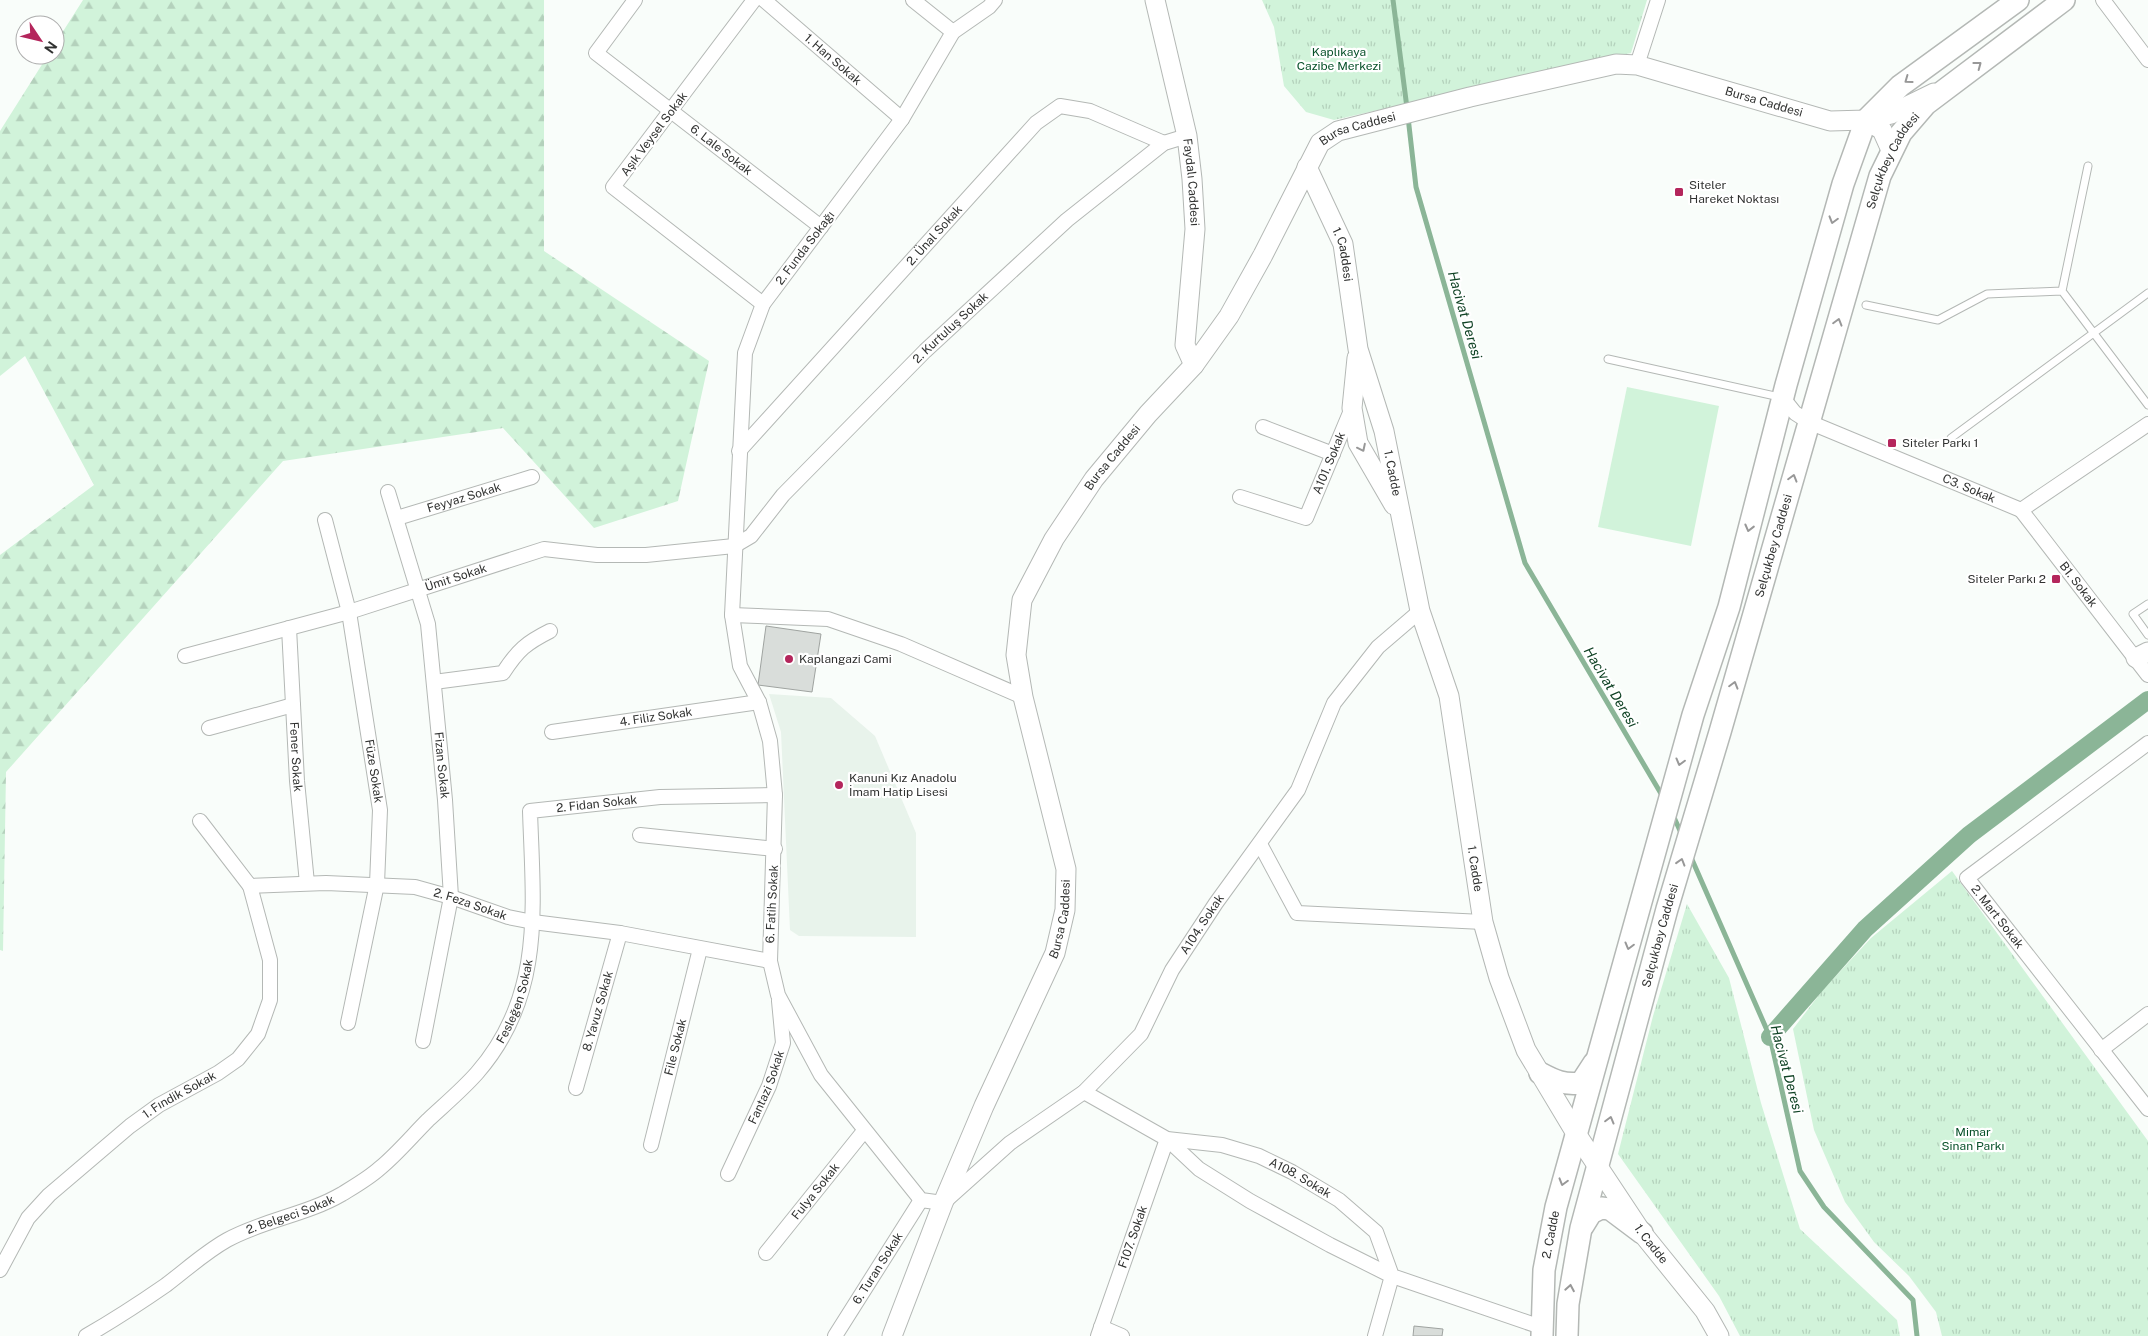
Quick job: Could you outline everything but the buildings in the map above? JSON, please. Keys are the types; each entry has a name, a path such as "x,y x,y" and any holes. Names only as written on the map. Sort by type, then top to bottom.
{"main road":[{"name":"Faydalı Caddesi","path":"1155,0 1187,136 1195,229 1185,345 1194,365"},
{"path":"1576,1135 1693,715 1729,607 1783,398 1843,184 1866,120 1900,86 2018,0"},
{"name":"Selçukbey Caddesi","path":"1598,1167 1667,909 1752,622 1880,176 1902,133 1926,104 2064,0"},
{"name":"Bursa Caddesi","path":"892,1336 943,1203 984,1106 1054,953 1065,910 1066,869 1023,697 1016,655 1022,600 1054,539 1094,479 1148,414 1194,365 1229,316 1263,255 1320,143 1338,131 1470,97 1616,64 1637,65 1830,121 1866,120 1891,114 1957,82"},
{"path":"1866,120 1882,130 1892,150"},
{"name":"1. Caddesi","path":"1307,167 1343,244 1358,349"},
{"path":"1358,349 1352,408 1358,443 1401,515"},
{"name":"1. Cadde","path":"1358,349 1384,431 1420,611 1449,696 1483,922 1499,978 1526,1050 1576,1135 1642,1234 1705,1311 1720,1336"},
{"path":"1729,607 1752,622"},
{"path":"1540,1073 1559,1083 1581,1083 1589,1074 1601,1050"},
{"name":"2. Cadde","path":"1542,1331 1544,1270 1554,1216 1576,1135"},
{"path":"1567,1336 1568,1304 1581,1228 1598,1167"},
{"path":"1581,1228 1591,1214 1601,1208 1610,1209 1642,1234"}],"street":[{"name":"6. Lale Sokak","path":"635,0 596,53 821,227"},
{"name":"Aşık Veysel Sokak","path":"754,0 613,187 763,304"},
{"name":"1. Han Sokak","path":"764,0 902,119"},
{"path":"913,0 953,32"},
{"name":"2. Funda Sokağı","path":"734,546 745,353 763,304 902,119 953,32 995,0"},
{"path":"1637,65 1658,0"},
{"path":"2103,0 2148,60"},
{"name":"2. Ünal Sokak","path":"739,451 1036,123 1060,106 1090,111 1164,143"},
{"name":"2. Kurtuluş Sokak","path":"734,546 751,536 783,495 926,351 1067,220 1164,143 1187,136"},
{"name":"C3. Sokak","path":"1783,398 1795,413 1809,422 2021,510"},
{"name":"A101. Sokak","path":"1240,497 1306,518 1352,408"},
{"path":"2021,510 2148,424"},
{"path":"1262,427 1333,454"},
{"name":"Feyyaz Sokak","path":"397,518 532,477"},
{"name":"Fizan Sokak","path":"388,492 428,624 446,800 451,897 422,1042"},
{"name":"B1. Sokak","path":"2021,510 2142,655 2148,675"},
{"name":"Füze Sokak","path":"325,520 349,612 380,810 377,884 348,1023"},
{"name":"Ümit Sokak","path":"185,656 349,612 544,549 607,555 646,555 734,546"},
{"name":"6. Fatih Sokak","path":"734,546 732,614 740,666 759,702 770,741 776,795 770,961 778,995 821,1075 921,1200"},
{"name":"A104. Sokak","path":"943,1203 1010,1142 1084,1092 1141,1034 1172,970 1216,902 1298,790 1334,703 1378,647 1420,611"},
{"path":"732,614 828,619 901,644 1023,697"},
{"name":"Fener Sokak","path":"290,628 297,781 308,884"},
{"path":"434,682 502,673 516,653 532,640 550,631"},
{"name":"4. Filiz Sokak","path":"552,732 759,702"},
{"path":"209,728 293,705"},
{"name":"2. Mart Sokak","path":"2148,743 1967,878 2148,1109"},
{"name":"2. Fidan Sokak","path":"533,922 530,811 660,797 776,795"},
{"path":"200,821 250,886"},
{"path":"640,835 774,849"},
{"path":"1260,844 1297,913 1483,922"},
{"name":"2. Feza Sokak","path":"250,886 377,884 415,887 451,897 508,917 620,933 770,961"},
{"name":"1. Fındik Sokak","path":"0,1270 28,1218 49,1195 130,1126 160,1105 218,1073 238,1059 258,1034 270,1000 270,960 250,886"},
{"name":"Fesleğen Sokak","path":"477,1073 514,1017 530,956 533,922"},
{"name":"8. Yavuz Sokak","path":"576,1088 620,933"},
{"name":"File Sokak","path":"650,1145 700,949"},
{"name":"Fantazi Sokak","path":"728,1174 769,1086 782,1043 778,995"},
{"path":"2101,1050 2148,1014"},
{"name":"2. Belgeci Sokak","path":"86,1336 138,1304 167,1284 197,1259 228,1240 268,1222 305,1211 342,1194 380,1168 477,1073"},
{"name":"A108. Sokak","path":"1084,1092 1167,1139 1199,1169 1250,1201 1330,1245 1392,1276 1542,1331"},
{"name":"Fulya Sokak","path":"766,1253 864,1131"},
{"name":"A108. Sokak","path":"1167,1139 1222,1144 1259,1156 1292,1172 1339,1200 1376,1232 1392,1276"},
{"name":"F107. Sokak","path":"1100,1331 1167,1139"},
{"path":"921,1200 943,1203"},
{"name":"6. Turan Sokak","path":"835,1336 921,1200"},
{"path":"1375,1336 1392,1276"},
{"path":"1100,1331 1122,1336"}],"lane":[{"path":"2088,166 2062,291 2148,405"},
{"path":"1866,305 1938,320 1987,294 2062,291"},
{"path":"1952,438 2148,293"},
{"path":"1608,359 1783,398"},
{"path":"2148,604 2133,614 2148,635"}],"shaded area":[{"name":"Kanuni Kız Anadolu İmam Hatip Lisesi","path":"769,694 831,698 875,736 916,833 916,937 799,936 790,930 781,732"}],"green space":[{"path":"83,0 544,0 544,251 709,361 678,501 594,528 503,428 283,461 6,772 3,951 0,950 0,555 94,485 25,356 0,376 0,131 42,65 65,65 65,28"},
{"name":"Kaplıkaya Cazibe Merkezi","path":"1262,0 1647,0 1631,53 1334,120 1306,112 1284,86 1274,27"},
{"path":"1627,387 1719,406 1691,546 1598,527"},
{"name":"Mimar Sinan Parkı","path":"1952,871 2148,1141 2148,1336 1942,1336 1936,1312 1909,1276 1874,1242 1845,1202 1814,1130 1793,1029 1822,991 1871,938"},
{"path":"1687,904 1729,978 1761,1103 1800,1229 1897,1320 1900,1336 1740,1336 1719,1296 1618,1154 1653,1016"}],"waterway":[{"name":"Hacivat Deresi","path":"1393,0 1407,108"},
{"name":"Hacivat Deresi","path":"1408,117 1416,187 1525,563 1663,797"},
{"path":"1770,1037 1865,929 1969,835 2148,700"},
{"name":"Hacivat Deresi","path":"1672,813 1682,835"},
{"name":"Hacivat Deresi","path":"1690,855 1770,1037 1800,1171 1824,1207 1913,1300 1917,1336"}],"place":[{"name":"Siteler Hareket Noktası","path":"1679,192"},
{"name":"Siteler Parkı 1","path":"1892,443"},
{"name":"Siteler Parkı 2","path":"2056,579"},
{"name":"Kaplangazi Cami","path":"789,659"},
{"name":"Kanuni Kız Anadolu İmam Hatip Lisesi","path":"839,785"}]}
